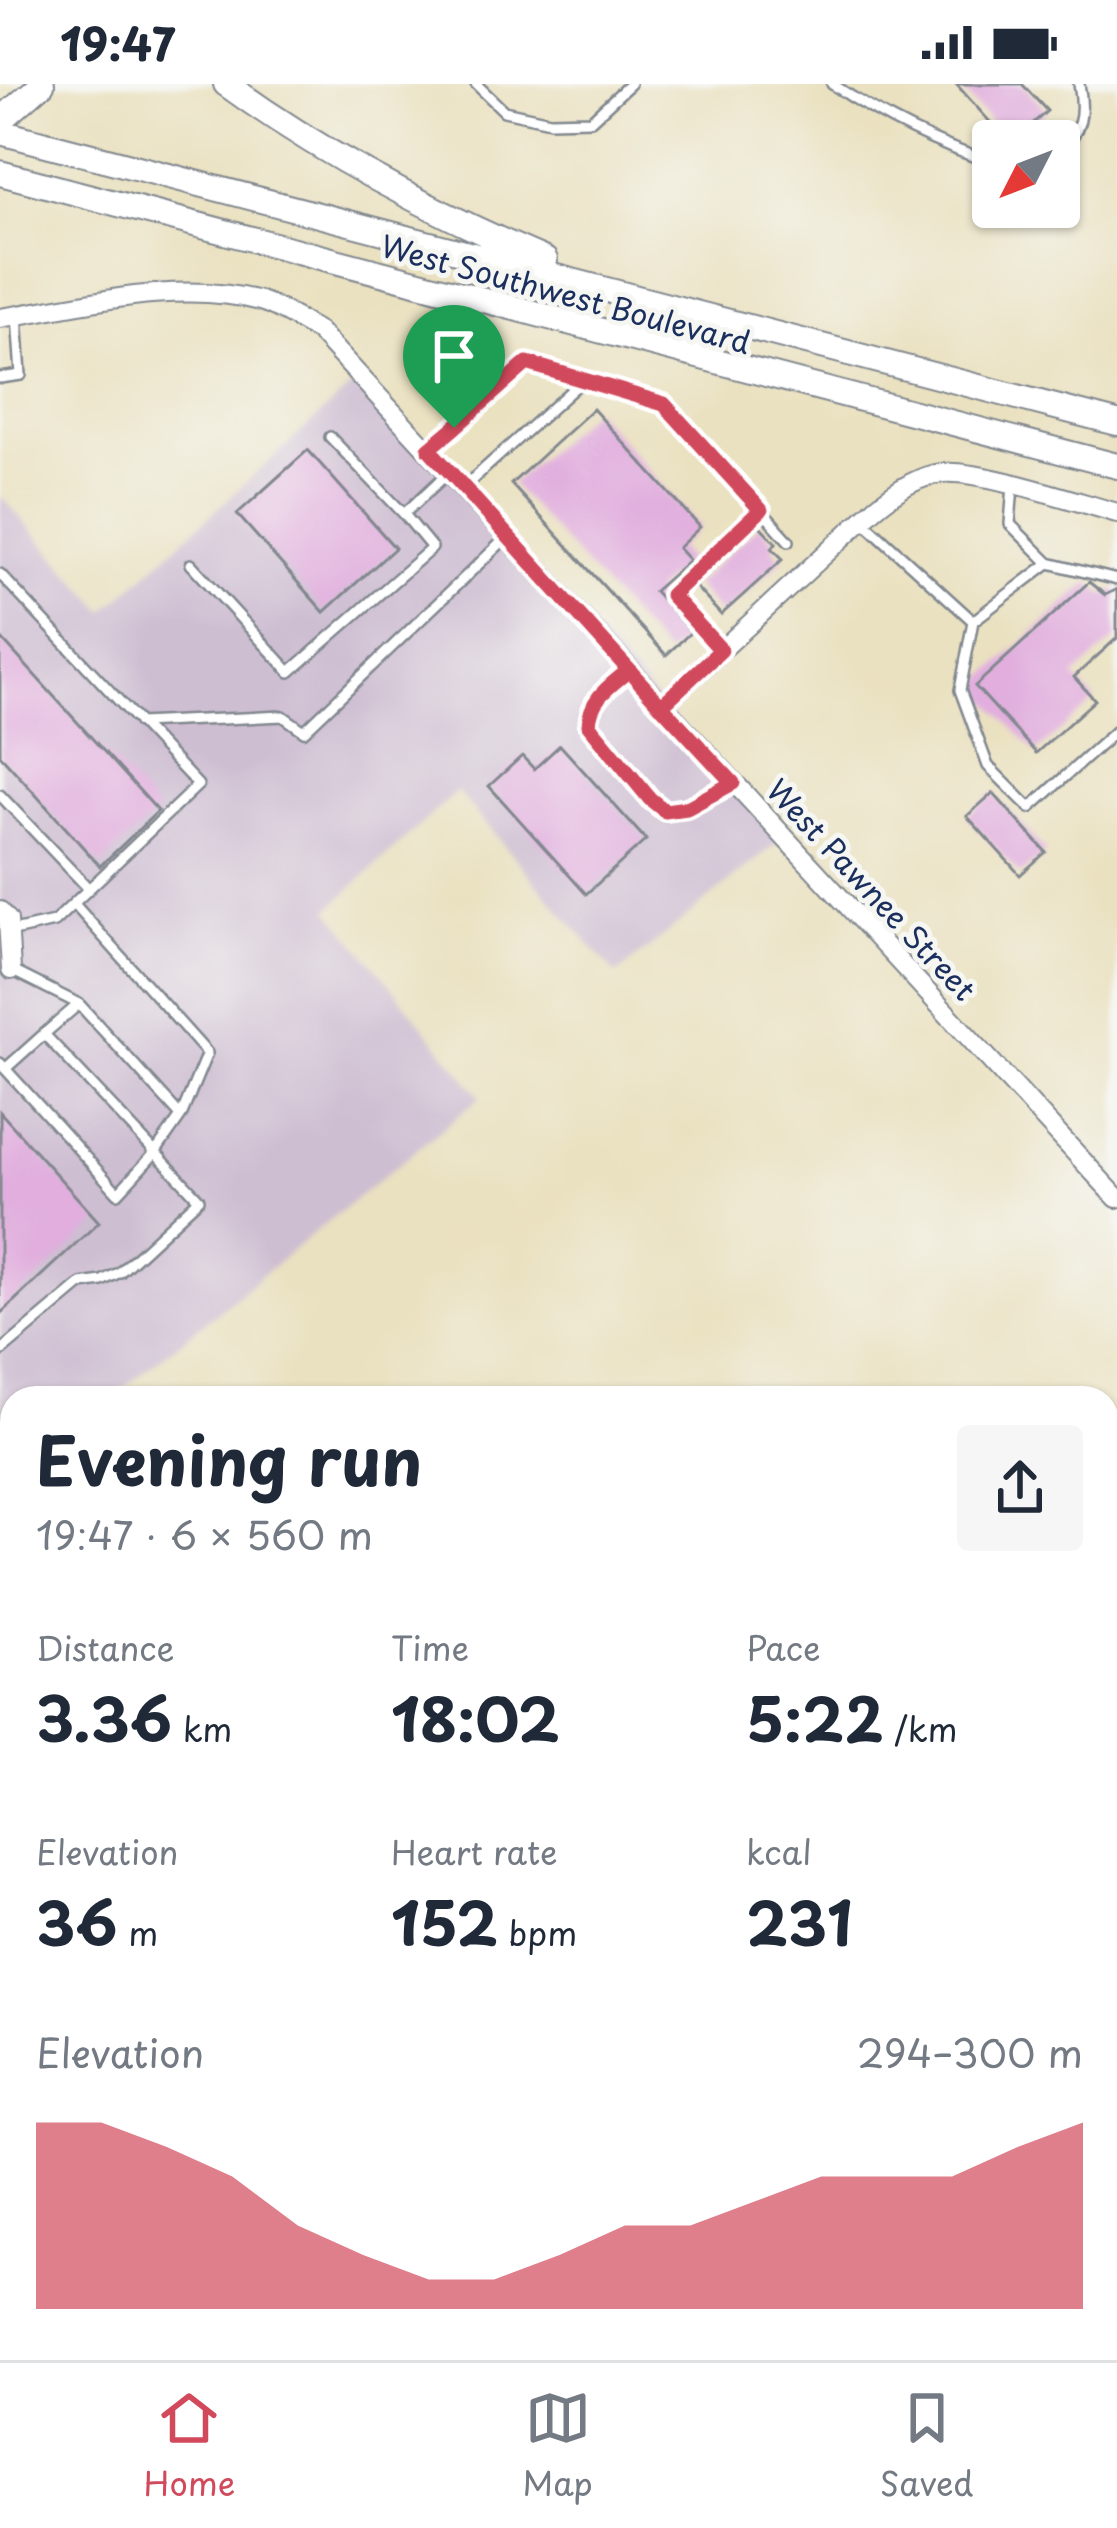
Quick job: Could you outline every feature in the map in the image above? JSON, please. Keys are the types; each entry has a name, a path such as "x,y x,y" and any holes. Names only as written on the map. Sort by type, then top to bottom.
{"main road":[{"path":"0,121 42,84"},
{"path":"226,84 274,119 440,215 618,292"},
{"name":"West Southwest Boulevard","path":"0,132 1117,424"},
{"name":"West Southwest Boulevard","path":"0,173 1117,466"}],"street":[{"name":"West Pawnee Street","path":"8,316 211,293 264,302 318,331 1117,1198"},
{"path":"661,706 892,494 936,473 965,474 1117,513"},
{"path":"0,911 8,920 11,970"}],"lane":[{"path":"476,84 504,111 550,121 591,120 630,84"},
{"path":"832,84 862,104 972,155"},
{"path":"1079,84 1084,110 1080,124"},
{"path":"0,378 22,375 8,316"},
{"path":"429,449 527,363 664,404 789,541"},
{"path":"404,514 584,380"},
{"path":"191,564 290,672 432,548 330,437"},
{"path":"1013,485 1010,524 1049,562 1117,580"},
{"path":"721,650 671,595 761,510"},
{"path":"862,520 973,621"},
{"path":"139,723 284,716 304,731 508,536"},
{"path":"1049,562 973,621 960,690 988,766 1030,808 1117,730"},
{"path":"0,574 198,785 54,922 9,932"},
{"path":"629,670 598,696 589,725 650,799 665,811 687,808 733,783"},
{"path":"0,795 89,890"},
{"path":"74,904 207,1053 181,1116 155,1154 118,1193 3,1066 79,1004"},
{"path":"11,970 79,1004 181,1116"},
{"path":"0,1352 80,1284 120,1272 200,1199 44,1034"}],"shaded area":[{"path":"362,377 783,838 616,975 457,791 329,909 481,1097 126,1386 0,1386 0,495 105,611"}],"building":[{"path":"956,84 1022,84 1047,111 1037,120 988,120"},
{"path":"593,409 700,527 678,548 689,560 654,591 691,632 666,655 511,484"},
{"path":"308,450 395,548 324,612 237,514"},
{"path":"759,525 783,559 721,615 694,585"},
{"path":"1089,582 1105,595 1117,589 1117,638 1074,677 1095,700 1036,753 975,686"},
{"path":"0,637 158,811 100,866 0,755"},
{"path":"560,745 646,840 586,894 489,786 522,756 534,769"},
{"path":"993,793 1046,852 1020,875 967,816"},
{"path":"0,1112 99,1222 0,1314"}],"route":[{"path":"454,428 429,449 508,536 661,706 733,783 687,808 665,811 589,725 590,711 598,696 629,670 661,706 721,650 671,595 761,510 664,404 527,363 454,428"}]}
